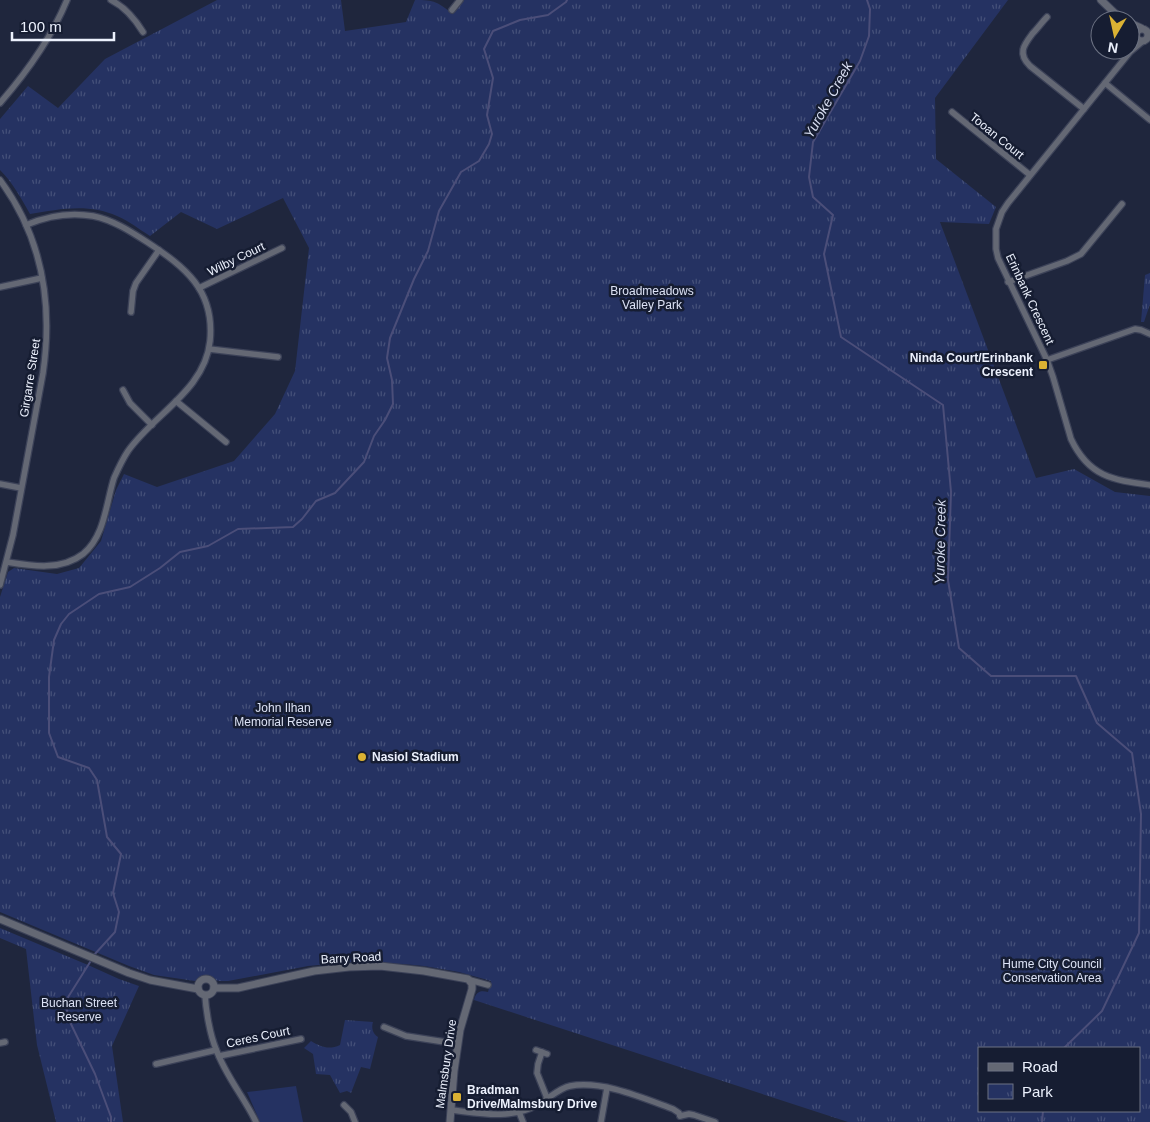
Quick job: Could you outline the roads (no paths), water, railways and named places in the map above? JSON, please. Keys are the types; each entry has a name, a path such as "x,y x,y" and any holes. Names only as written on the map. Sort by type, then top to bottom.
{"street":[{"path":"0,103 39,54 67,0"},
{"path":"111,0 134,18 143,32"},
{"path":"452,10 460,0"},
{"path":"1101,0 1112,10"},
{"path":"1047,17 1024,46 1024,58 1030,66 1084,109"},
{"name":"Erinbank Crescent","path":"1144,33 1008,203 1002,212 996,229 995,239 998,258 1008,282 1053,377 1075,448 1094,469 1107,477 1150,485"},
{"path":"1105,83 1150,120"},
{"name":"Tooan Court","path":"952,112 1030,175"},
{"name":"Girgarre Street","path":"0,180 16,204 26,225 39,262 47,311 46,352 22,488 7,562 0,585"},
{"path":"1008,282 1062,263 1081,254 1122,204"},
{"path":"7,562 53,566 70,562 85,552 99,532 114,478 123,459 135,442 194,381 201,370 209,349 210,332 208,310 199,288 190,275 159,250 122,226 92,216 63,215 35,221 26,225"},
{"name":"Wilby Court","path":"199,288 282,248"},
{"path":"131,312 133,291 136,283 159,250"},
{"path":"0,287 42,278"},
{"path":"1046,360 1135,329 1150,334"},
{"path":"209,349 278,357"},
{"path":"123,390 130,402 152,425"},
{"path":"176,401 226,442"},
{"path":"0,484 22,488"},
{"path":"0,919 128,973 150,980 198,989"},
{"name":"Barry Road","path":"214,988 238,988 314,971 380,966 424,971 488,985"},
{"path":"207,978 212,981 214,988 212,992 205,995 200,993 198,989 199,981 207,978"},
{"name":"Malmsbury Drive","path":"450,1122 454,1071 460,1030 472,989 470,980"},
{"path":"205,995 206,1010 216,1050 256,1122"},
{"path":"384,1027 406,1036 458,1044"},
{"name":"Ceres Court","path":"219,1056 301,1039"},
{"path":"156,1064 216,1050"},
{"path":"536,1050 545,1053 538,1064 537,1073 547,1098"},
{"path":"451,1110 508,1114 537,1105 570,1086 597,1086 673,1109 679,1113 680,1119 688,1114 715,1122"},
{"path":"601,1122 607,1088"},
{"path":"344,1105 351,1112 355,1122"},
{"path":"519,1112 523,1122"}],"waterway":[{"path":"94,955 115,932 119,912 113,893 121,854 107,837 97,780 89,768 58,757 49,733 49,677 54,640 61,624 69,614 99,594 130,587 160,568 180,552 208,546 238,529 293,527 316,501 335,493 364,462 374,436 393,404 392,380 387,358 390,338 414,279 428,251 439,211 461,172 479,161 489,144 492,134 487,115 493,78 484,49 493,31 520,20 548,15 567,0"},
{"name":"Yuroke Creek","path":"867,0 870,9 869,36 860,61 813,142 809,177 813,197 833,215 824,254 841,337 943,405 951,492 948,580 959,648 991,676 1076,676 1097,723 1132,753 1141,814 1139,933 1102,1011 1065,1047"},
{"path":"92,959 65,1002 70,1022 95,1074 111,1117 111,1122"},
{"name":"Yuroke Creek","path":"1042,1122 1043,1112"}],"place":[{"name":"Ninda Court/Erinbank Crescent","path":"1043,365"},
{"name":"Nasiol Stadium","path":"362,757"},
{"name":"Bradman Drive/Malmsbury Drive","path":"457,1097"}],"park label":[{"name":"Broadmeadows Valley Park","path":"652,298"},
{"name":"John Ilhan Memorial Reserve","path":"283,715"},
{"name":"Hume City Council Conservation Area","path":"1052,971"},
{"name":"Buchan Street Reserve","path":"79,1010"}]}
